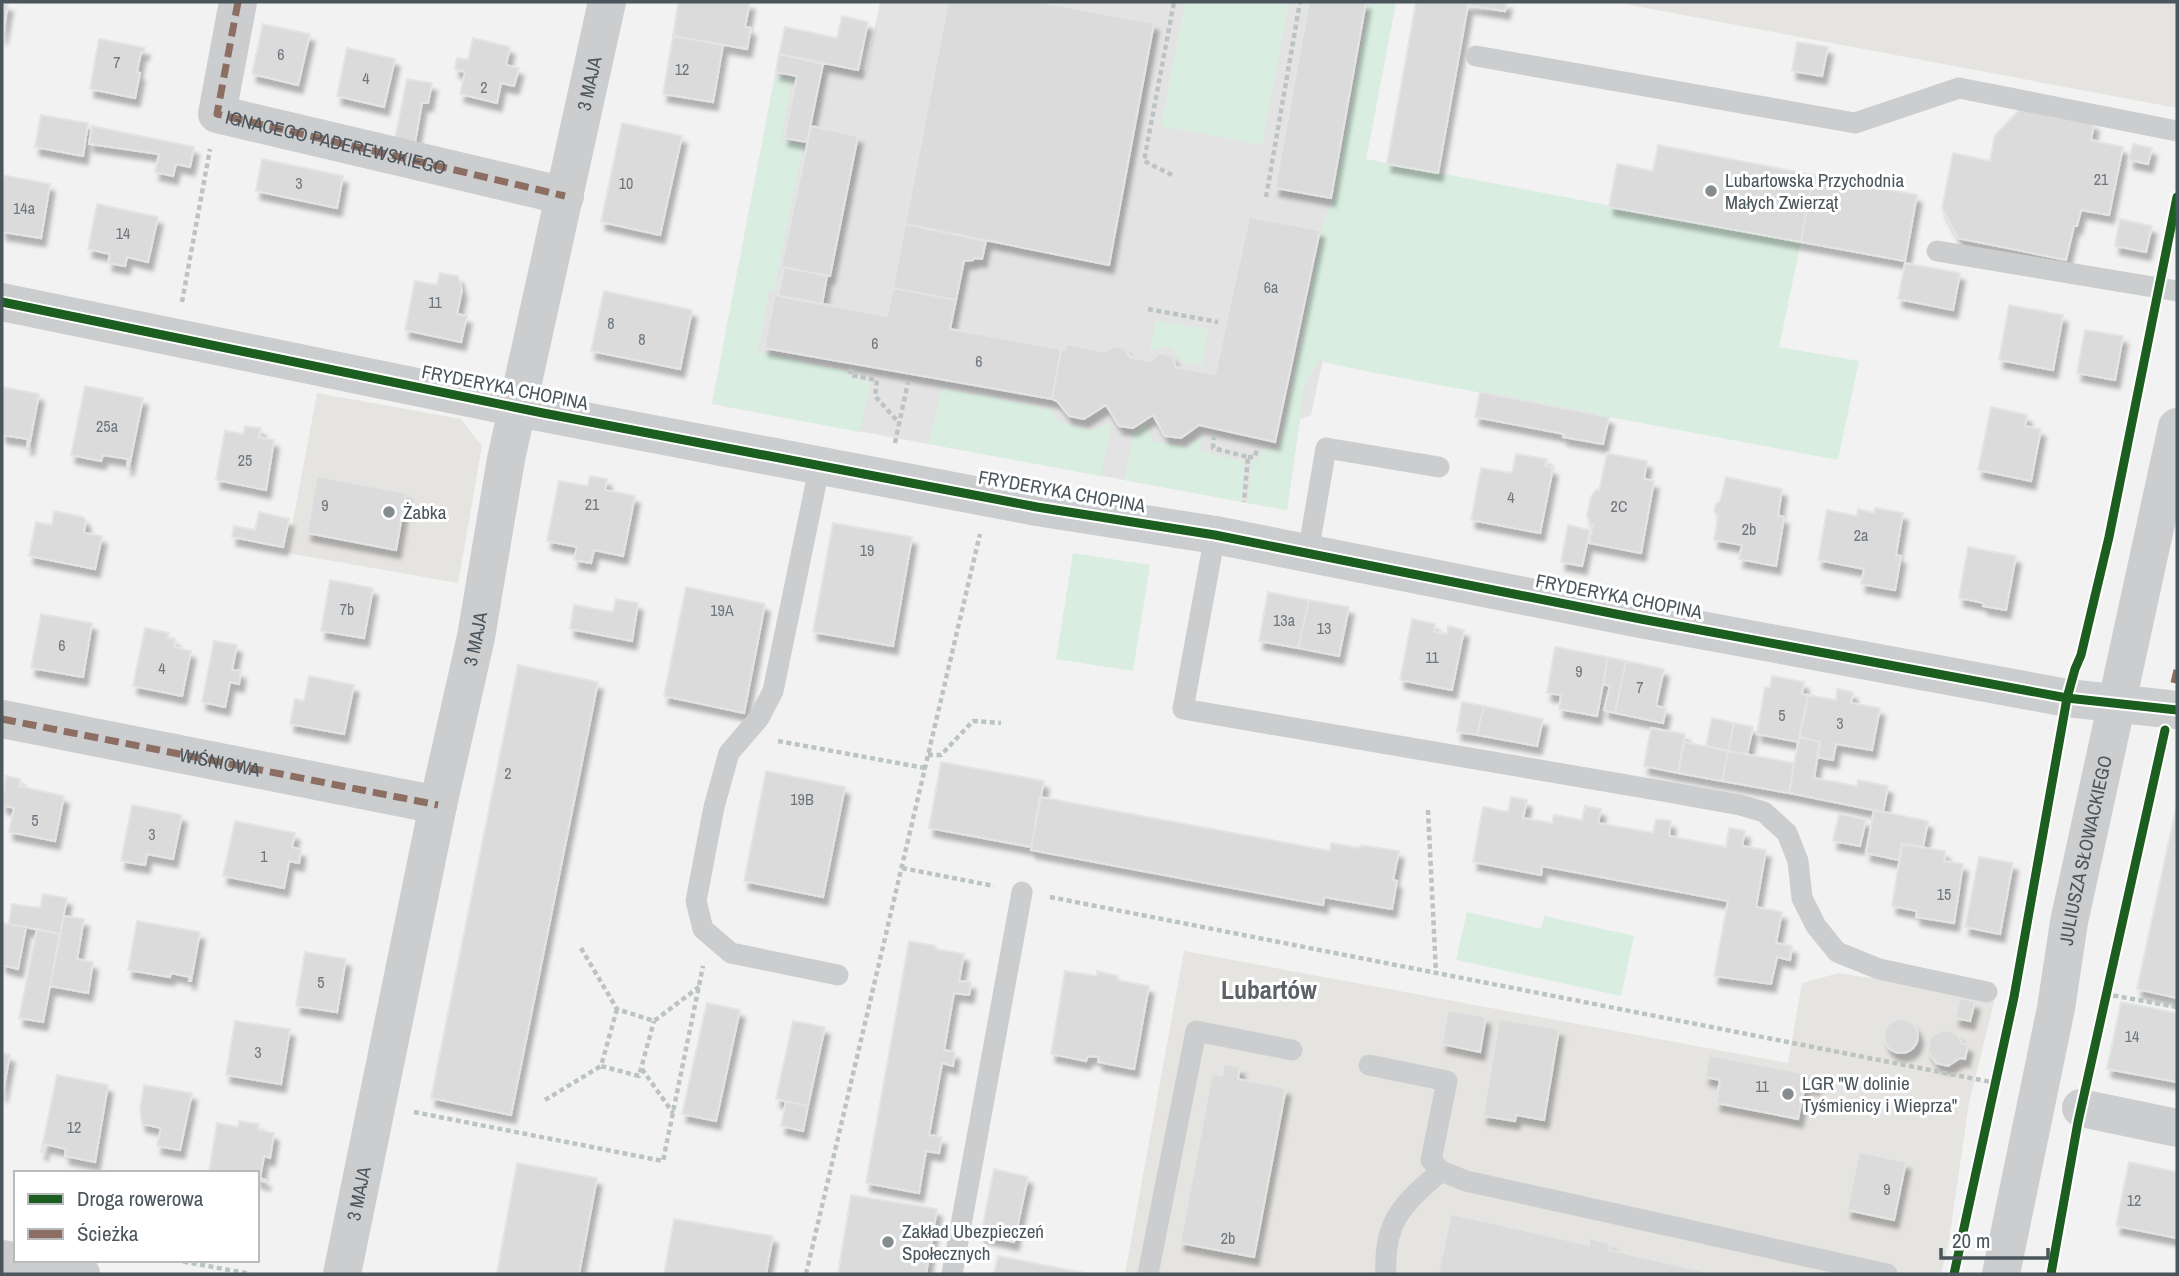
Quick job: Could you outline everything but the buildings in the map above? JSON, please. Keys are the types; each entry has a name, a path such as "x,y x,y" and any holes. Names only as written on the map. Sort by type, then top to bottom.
{"main road":[{"name":"JULIUSZA SŁOWACKIEGO","path":"2001,1274 2056,1008 2069,922 2177,427"},
{"path":"18,1262 81,1274"}],"street":[{"name":"IGNACEGO PADEREWSKIEGO","path":"238,2 217,114 565,196"},
{"name":"3 MAJA","path":"342,1274 438,805 476,637 506,458 607,2"},
{"name":"FRYDERYKA CHOPINA","path":"2,302 518,408 1074,513 1215,535 1654,621 2053,695 2177,710"},
{"name":"WIŚNIOWA","path":"2,719 438,805"},
{"path":"2081,1108 2177,1128"}],"lane":[{"path":"1476,57 1855,123 1959,88 2177,131"},
{"path":"1937,251 2177,291"},
{"path":"1308,553 1326,448 1439,467"},
{"path":"820,464 773,691 759,718 729,753 714,807 696,901 703,929 731,953 838,975"},
{"path":"1215,535 1183,709 1668,792 1740,805 1764,813 1787,833 1798,861 1802,898 1816,926 1837,952 1879,969 1987,992"},
{"path":"952,1274 1022,892"},
{"path":"1148,1274 1196,1031 1292,1050"},
{"path":"1369,1065 1447,1080 1431,1160 1441,1171 1466,1181 1886,1274"},
{"path":"1386,1274 1388,1237 1397,1214 1413,1195 1441,1171"}],"path":[{"path":"1172,175 1144,162 1174,2"},
{"path":"1266,197 1300,2"},
{"path":"175,338 217,114"},
{"path":"1148,309 1218,322"},
{"path":"851,369 850,375 877,380 875,396 899,423"},
{"path":"894,446 908,382"},
{"path":"1214,435 1213,448 1248,457 1255,457 1258,445"},
{"path":"1243,510 1248,457"},
{"path":"806,1274 981,531"},
{"path":"928,755 941,755 972,721 1001,723"},
{"path":"745,734 925,768"},
{"path":"1429,810 1436,973"},
{"path":"902,868 1996,1083"},
{"path":"409,1111 663,1161 710,935"},
{"path":"582,948 617,1009 654,1021"},
{"path":"601,1066 639,1076 654,1021 699,986"},
{"path":"2105,994 2177,1007"},
{"path":"545,1100 601,1066 617,1009"},
{"path":"641,1068 673,1113"},
{"path":"186,1262 251,1274"}],"shaded area":[{"path":"880,2 1396,2 1366,159 1311,415 1300,419 1287,510 712,404 779,54 866,71"},
{"path":"1614,2 2177,2 2177,108"},
{"path":"317,393 461,419 482,446 458,583 287,553"},
{"path":"1184,951 1788,1063 1802,983 1839,973 1995,998 1969,1103 1949,1240 1941,1274 1125,1274"}],"green space":[{"path":"1185,2 1289,2 1262,145 1161,126"},
{"path":"1369,2 1396,2 1366,159 1801,242 1779,347 1859,361 1838,460 1370,372 1323,362 1323,356 1305,382 1287,510 1247,503 1252,461 1258,461 1262,448 1275,450 1280,445 1324,221 1333,200"},
{"path":"775,76 792,79 781,141 803,146 774,290 769,290 758,352 847,371 847,376 871,383 860,432 712,404"},
{"path":"1155,321 1208,329 1202,365 1181,362 1172,348 1162,346 1150,353"},
{"path":"941,388 1052,409 1058,422 1093,430 1112,422 1101,476 929,444"},
{"path":"1145,425 1153,441 1185,447 1202,435 1200,451 1244,461 1242,502 1124,480 1134,432"},
{"path":"1073,553 1150,565 1133,671 1056,659"},
{"path":"1467,912 1541,929 1544,916 1634,936 1621,996 1456,960"}],"marked path":[{"path":"238,2 217,114 565,196"},
{"path":"2174,683 2177,670"},
{"path":"2,719 438,805"}],"cycle path":[{"path":"1954,1274 2014,997 2067,698 2081,655 2109,537 2177,197"},
{"path":"2,302 543,413 1037,507 1215,535 1641,619 2067,698 2177,710"},
{"path":"2051,1274 2078,1122 2165,730"}],"place":[{"name":"Lubartowska Przychodnia Małych Zwierząt","path":"1711,191"},
{"name":"Żabka","path":"389,512"},
{"name":"LGR \"W dolinie Tyśmienicy i Wieprza\"","path":"1788,1094"},
{"name":"Zakład Ubezpieczeń Społecznych","path":"888,1242"}],"district":[{"name":"Lubartów","path":"1269,990"}]}
